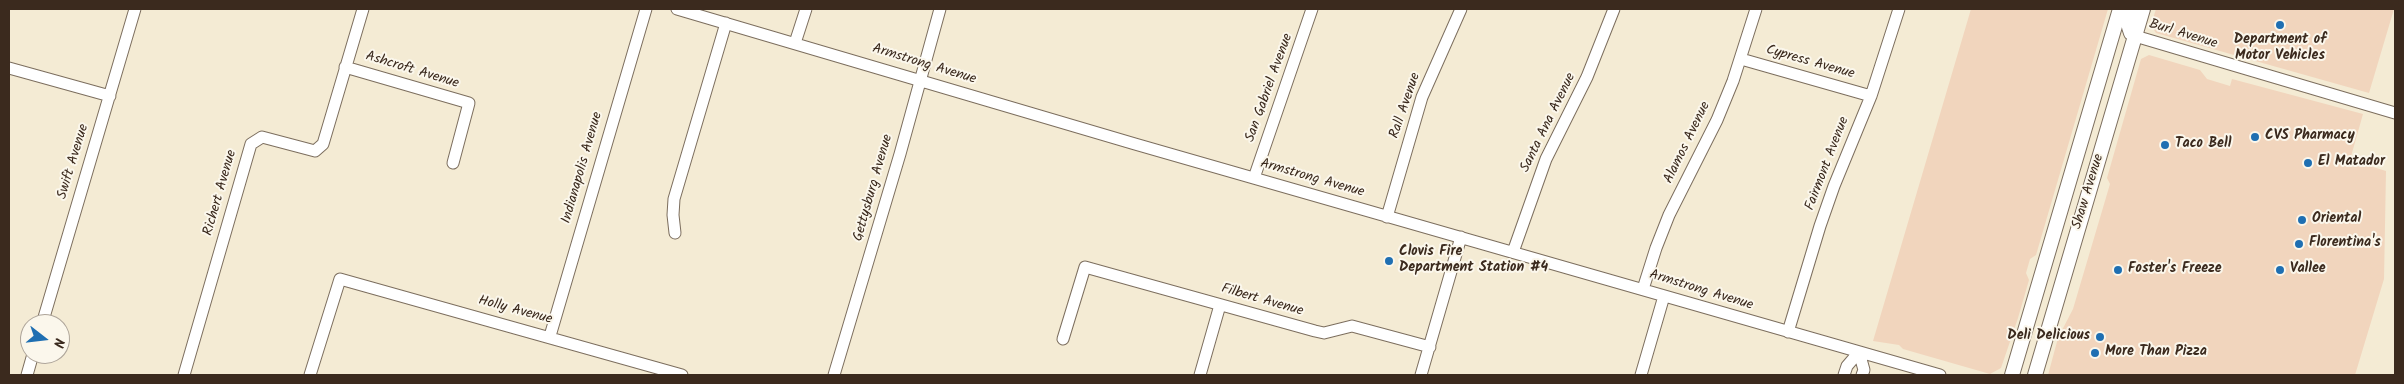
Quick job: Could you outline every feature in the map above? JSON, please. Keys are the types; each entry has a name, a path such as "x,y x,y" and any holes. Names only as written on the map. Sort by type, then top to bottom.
{"main road":[{"name":"Shaw Avenue","path":"2012,375 2120,9"},
{"path":"2133,9 2129,27 2131,33 2135,36"},
{"name":"Shaw Avenue","path":"2035,375 2143,9"}],"street":[{"name":"Swift Avenue","path":"45,314 135,9"},
{"name":"Richert Avenue","path":"184,375 251,144 262,137 315,151 323,144 363,9"},
{"name":"Indianapolis Avenue","path":"550,336 646,9"},
{"name":"Armstrong Avenue","path":"677,9 1386,217 1940,375"},
{"path":"795,43 806,9"},
{"name":"Gettysburg Avenue","path":"834,375 900,154 940,9"},
{"name":"San Gabriel Avenue","path":"1254,178 1312,9"},
{"name":"Rall Avenue","path":"1386,217 1422,97 1461,9"},
{"name":"Santa Ana Avenue","path":"1513,252 1546,159 1588,77 1614,9"},
{"name":"Alamos Avenue","path":"1643,289 1656,248 1717,120 1741,59 1756,9"},
{"name":"Fairmont Avenue","path":"1788,332 1825,210 1871,96 1899,9"},
{"path":"675,233 674,199 726,23"},
{"name":"Burl Avenue","path":"2135,36 2395,113"},
{"name":"Cypress Avenue","path":"1741,59 1871,96"},
{"name":"Ashcroft Avenue","path":"345,67 469,103 453,163"},
{"path":"9,68 110,96"},
{"path":"1422,375 1461,237"},
{"name":"Filbert Avenue","path":"1064,339 1085,267 1315,331 1324,333 1344,327 1361,327 1430,348"},
{"name":"Holly Avenue","path":"310,375 340,279 550,336 682,375"},
{"path":"1641,375 1664,296"},
{"path":"1200,375 1220,305"},
{"path":"1844,375 1847,366 1859,352"},
{"path":"1859,352 1864,370 1862,375"}],"shaded area":[{"path":"1971,9 2108,9 2036,255 2030,259 2026,273 2029,280 2018,318 2001,368 1990,374 1903,349 1899,345 1873,341"},
{"path":"2156,9 2394,9 2369,93 2156,33 2151,25"},
{"path":"2149,55 2200,70 2207,79 2230,86 2232,79 2363,114 2350,160 2386,171 2384,279 2355,375 2048,375 2058,338 2073,309 2110,184 2107,178 2141,59"}],"place":[{"name":"Department of Motor Vehicles","path":"2280,25"},
{"name":"CVS Pharmacy","path":"2255,137"},
{"name":"Taco Bell","path":"2165,145"},
{"name":"El Matador","path":"2308,163"},
{"name":"Oriental","path":"2302,220"},
{"name":"Florentina's","path":"2299,244"},
{"name":"Clovis Fire Department Station #4","path":"1389,261"},
{"name":"Foster's Freeze","path":"2118,270"},
{"name":"Vallee","path":"2280,270"},
{"name":"Deli Delicious","path":"2100,337"},
{"name":"More Than Pizza","path":"2095,353"}]}
